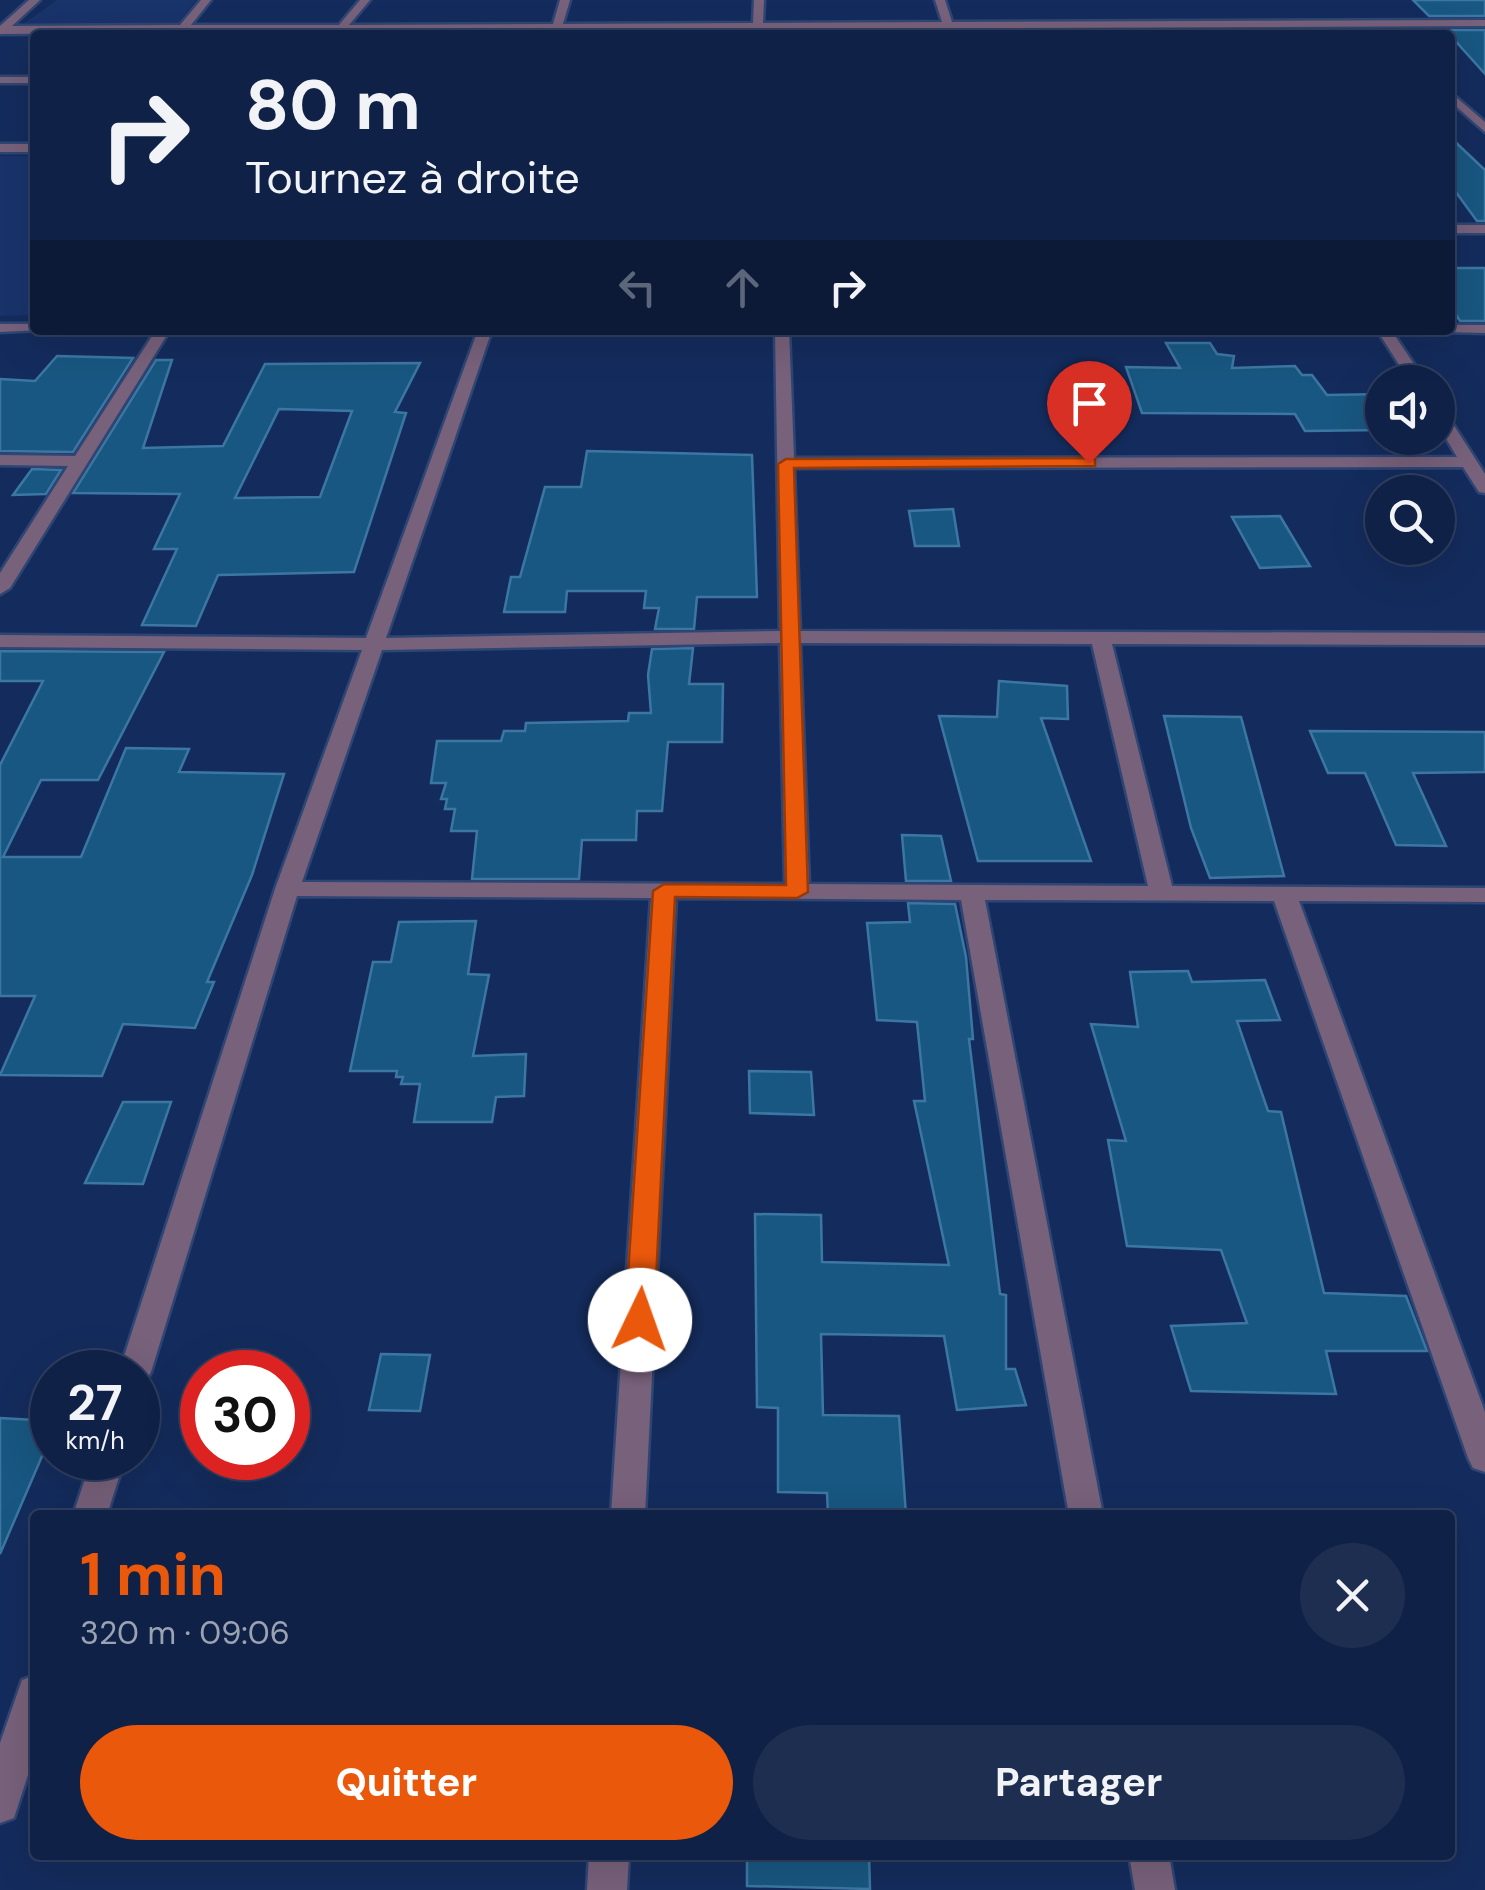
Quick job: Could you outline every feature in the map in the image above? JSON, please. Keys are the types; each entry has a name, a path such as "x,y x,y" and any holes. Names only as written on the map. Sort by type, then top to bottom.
{"street":[{"path":"1,29 36,0"},
{"path":"182,28 206,0"},
{"path":"341,28 364,0"},
{"path":"557,30 565,0"},
{"path":"758,28 759,0"},
{"path":"940,0 948,25"},
{"path":"1363,12 1381,30"},
{"path":"657,30 1485,24"},
{"path":"1,29 448,30"},
{"path":"0,80 30,80"},
{"path":"1455,101 1485,128"},
{"path":"0,148 30,148"},
{"path":"1455,229 1485,229"},
{"path":"0,328 30,328"},
{"path":"1455,329 1485,330"},
{"path":"0,588 160,335"},
{"path":"142,1350 287,888 483,335"},
{"path":"782,335 797,892"},
{"path":"1387,335 1407,365"},
{"path":"1455,441 1485,488"},
{"path":"0,460 80,461"},
{"path":"786,464 1468,462"},
{"path":"0,641 373,644 790,636 1485,638"},
{"path":"1101,638 1162,893"},
{"path":"287,888 1485,895"},
{"path":"628,1510 664,891"},
{"path":"972,892 1085,1510"},
{"path":"1284,894 1485,1458"},
{"path":"92,1510 101,1480"},
{"path":"0,1804 30,1708"},
{"path":"607,1890 609,1860"},
{"path":"1150,1860 1155,1890"}],"shaded area":[{"path":"57,0 196,0 178,24 25,23"},
{"path":"0,156 30,156 30,315 0,316"}],"building":[{"path":"1413,0 1485,0 1485,16 1429,16"},
{"path":"1455,30 1485,30 1485,74 1455,41"},
{"path":"1455,142 1485,170 1485,221 1477,221 1455,191"},
{"path":"1455,268 1485,268 1485,321 1460,321 1455,313"},
{"path":"1166,343 1210,343 1217,354 1234,356 1232,368 1295,366 1302,375 1312,375 1327,395 1365,394 1365,430 1305,431 1295,414 1142,413 1126,367 1180,368"},
{"path":"57,356 133,358 73,452 0,451 0,379 35,381"},
{"path":"156,360 172,360 143,448 223,446 265,364 420,363 395,412 406,413 354,572 218,575 196,626 142,625 177,549 154,549 180,494 73,493","holes":["279,409 352,411 320,497 235,498"]},
{"path":"587,451 752,455 757,597 697,597 694,629 655,629 659,608 644,608 646,591 567,591 565,612 504,612 511,577 520,577 545,487 581,487"},
{"path":"32,469 61,470 46,494 13,495"},
{"path":"953,509 959,546 915,546 909,511"},
{"path":"1280,516 1310,566 1260,568 1232,517"},
{"path":"693,648 689,684 723,684 722,742 668,742 662,811 637,811 636,840 582,840 579,879 472,879 477,831 451,831 455,809 445,809 447,799 441,799 446,783 431,783 437,741 501,741 504,731 525,731 526,723 628,721 629,713 651,713 648,675 652,649"},
{"path":"0,651 164,652 98,780 41,780 3,857 81,857 126,748 189,749 179,772 284,774 252,875 207,982 214,982 195,1028 123,1024 102,1076 0,1075 35,996 0,996 0,765 43,681 0,681"},
{"path":"999,681 1067,686 1068,719 1041,718 1091,861 978,861 939,716 997,717"},
{"path":"1164,716 1241,717 1284,876 1210,878 1191,828"},
{"path":"1310,731 1485,732 1485,772 1413,773 1446,846 1396,845 1365,773 1328,773"},
{"path":"902,835 941,836 951,881 906,881"},
{"path":"908,903 955,904 966,957 973,1039 969,1039 1000,1294 1006,1295 1006,1369 1015,1369 1026,1405 957,1410 944,1336 821,1334 823,1415 899,1416 906,1510 828,1510 827,1493 778,1492 778,1408 757,1407 755,1214 821,1215 822,1262 949,1265 914,1101 925,1101 917,1022 877,1020 867,923 910,922"},
{"path":"476,921 468,974 489,975 473,1056 526,1054 524,1096 496,1097 492,1122 414,1122 420,1084 401,1084 403,1077 396,1077 397,1071 350,1071 373,962 391,962 399,922"},
{"path":"1188,971 1192,982 1265,980 1280,1020 1237,1021 1268,1111 1281,1112 1324,1293 1406,1296 1427,1351 1326,1351 1336,1394 1191,1391 1171,1326 1247,1323 1221,1250 1127,1246 1108,1140 1126,1141 1091,1024 1138,1027 1130,972"},
{"path":"749,1071 811,1072 814,1115 750,1113"},
{"path":"123,1102 171,1102 143,1184 85,1183"},
{"path":"381,1354 430,1355 420,1411 369,1410"},
{"path":"0,1418 30,1420 32,1480 0,1554"},
{"path":"747,1860 869,1860 870,1889 747,1886"}],"route":[{"path":"640,1320 664,891 797,892 786,464 1089,463"}]}
